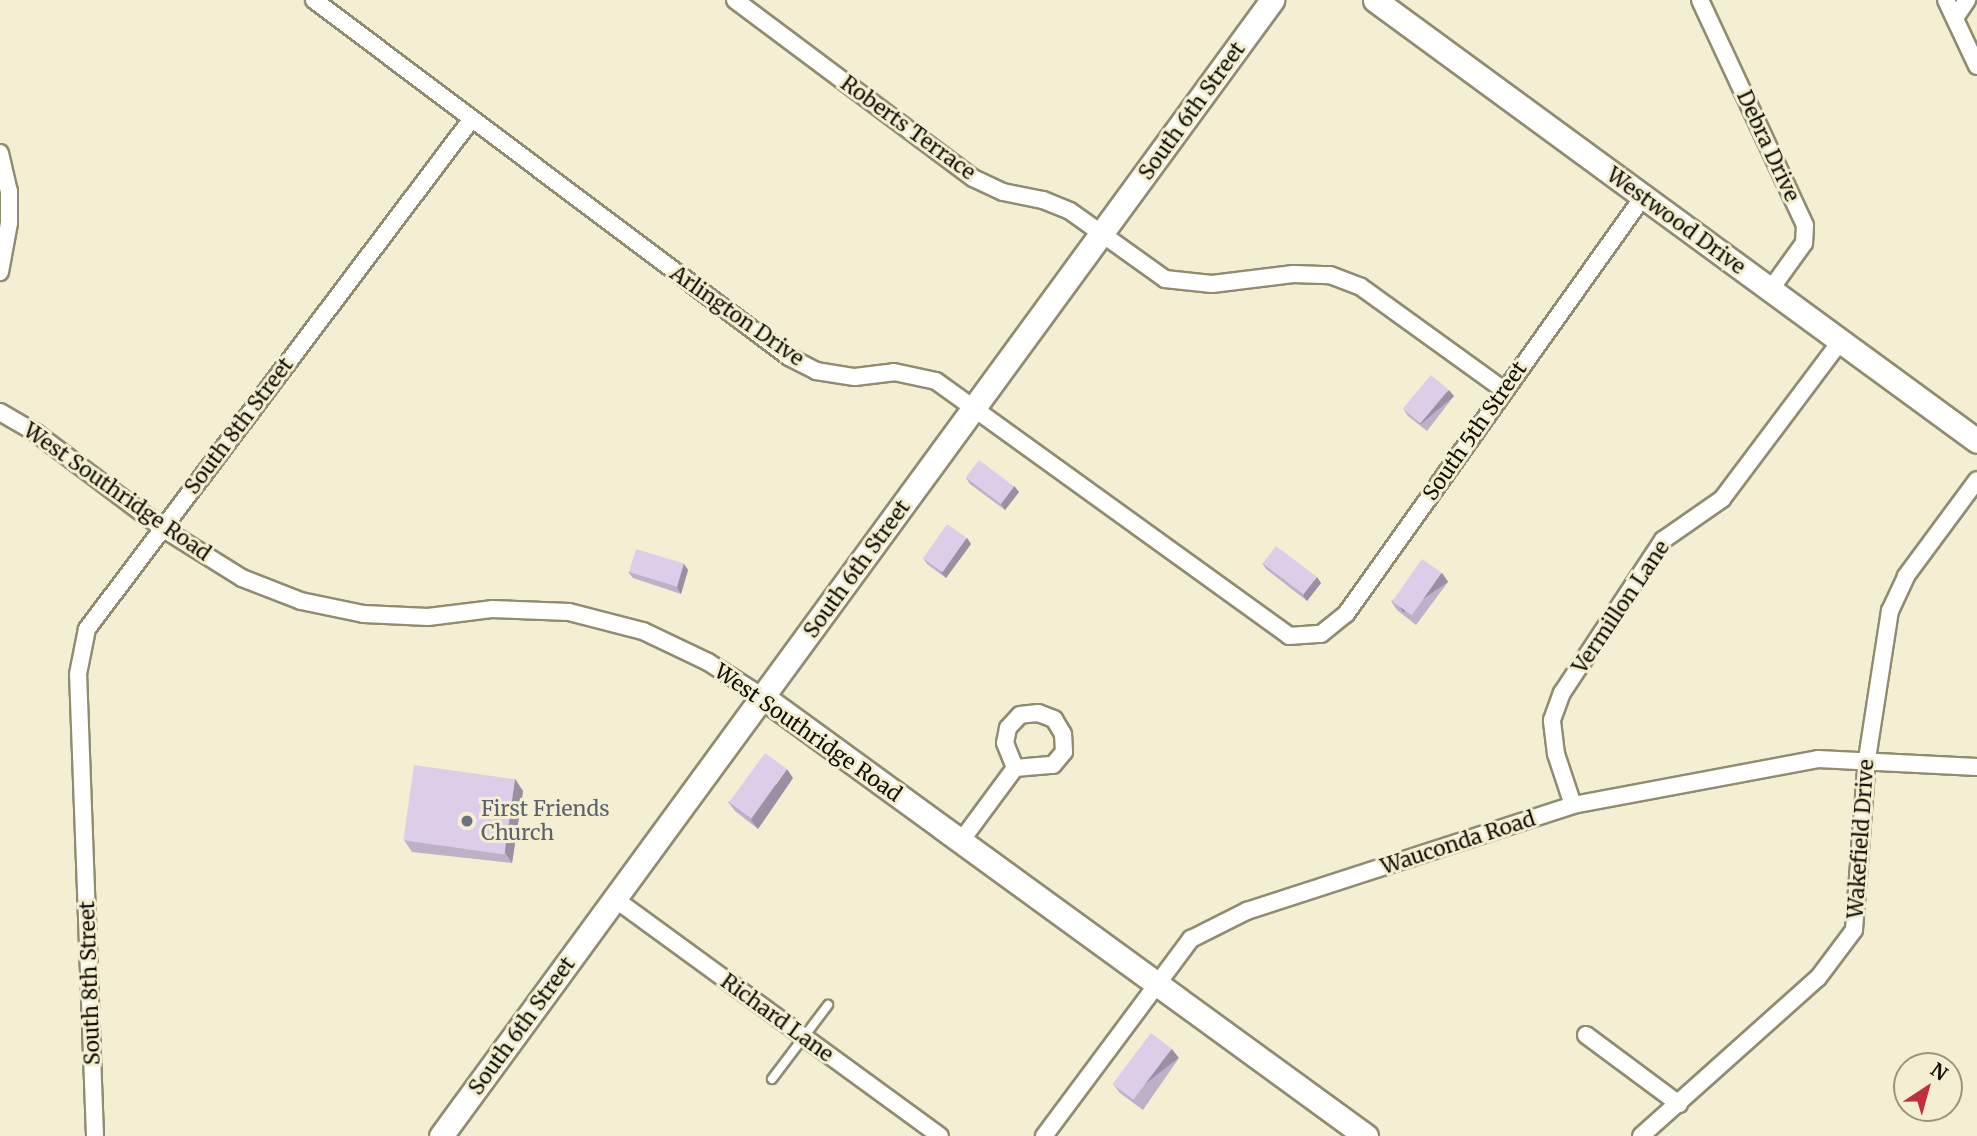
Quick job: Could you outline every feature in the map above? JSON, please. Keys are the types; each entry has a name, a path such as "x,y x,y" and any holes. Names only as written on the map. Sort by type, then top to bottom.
{"street":[{"name":"Arlington Drive","path":"314,0 789,357 816,371 855,377 894,372 936,381 977,407 1289,635"},
{"name":"Roberts Terrace","path":"735,0 974,178 1003,192 1044,200 1070,211 1165,279 1212,285 1293,274 1330,275 1361,286 1504,390"},
{"name":"South 6th Street","path":"441,1136 1103,235 1272,0"},
{"name":"Westwood Drive","path":"1375,0 1977,441"},
{"name":"Debra Drive","path":"1700,0 1805,225 1804,243 1771,289"},
{"path":"1946,0 1977,66"},
{"path":"1955,18 1967,0"},
{"name":"South 8th Street","path":"96,1136 79,650 87,629 471,120"},
{"path":"0,153 9,191 9,223 0,272"},
{"name":"South 5th Street","path":"1289,635 1321,634 1346,614 1643,197"},
{"name":"Vermillon Lane","path":"1573,805 1556,754 1552,720 1562,693 1663,540 1722,499 1840,342"},
{"name":"West Southridge Road","path":"0,412 36,433 162,528 242,578 301,601 364,614 428,617 492,609 569,612 643,631 708,662 763,697 1156,986 1366,1136"},
{"name":"Wakefield Drive","path":"1642,1136 1818,978 1854,930 1867,759 1890,611 1906,576 1977,480"},
{"name":"Wauconda Road","path":"1044,1136 1191,939 1247,911 1573,805 1818,759 1867,759 1977,767"},
{"path":"961,841 1015,768"},
{"name":"Richard Lane","path":"615,900 940,1136"},
{"path":"1586,1035 1679,1104"}],"lane":[{"path":"772,1079 828,1004"}],"building":[{"path":"1431,375 1449,390 1420,423 1403,409"},
{"path":"979,460 1014,486 1001,504 966,478"},
{"path":"947,524 967,538 943,572 923,558"},
{"path":"1276,546 1317,577 1303,594 1263,564"},
{"path":"636,549 684,564 677,587 629,572"},
{"path":"1422,559 1442,573 1412,615 1392,602"},
{"path":"765,753 787,769 751,818 729,802"},
{"name":"First Friends Church","path":"414,765 515,779 504,854 403,840"},
{"path":"1151,1033 1172,1049 1133,1100 1112,1084"}],"place":[{"name":"First Friends Church","path":"467,821"}]}
